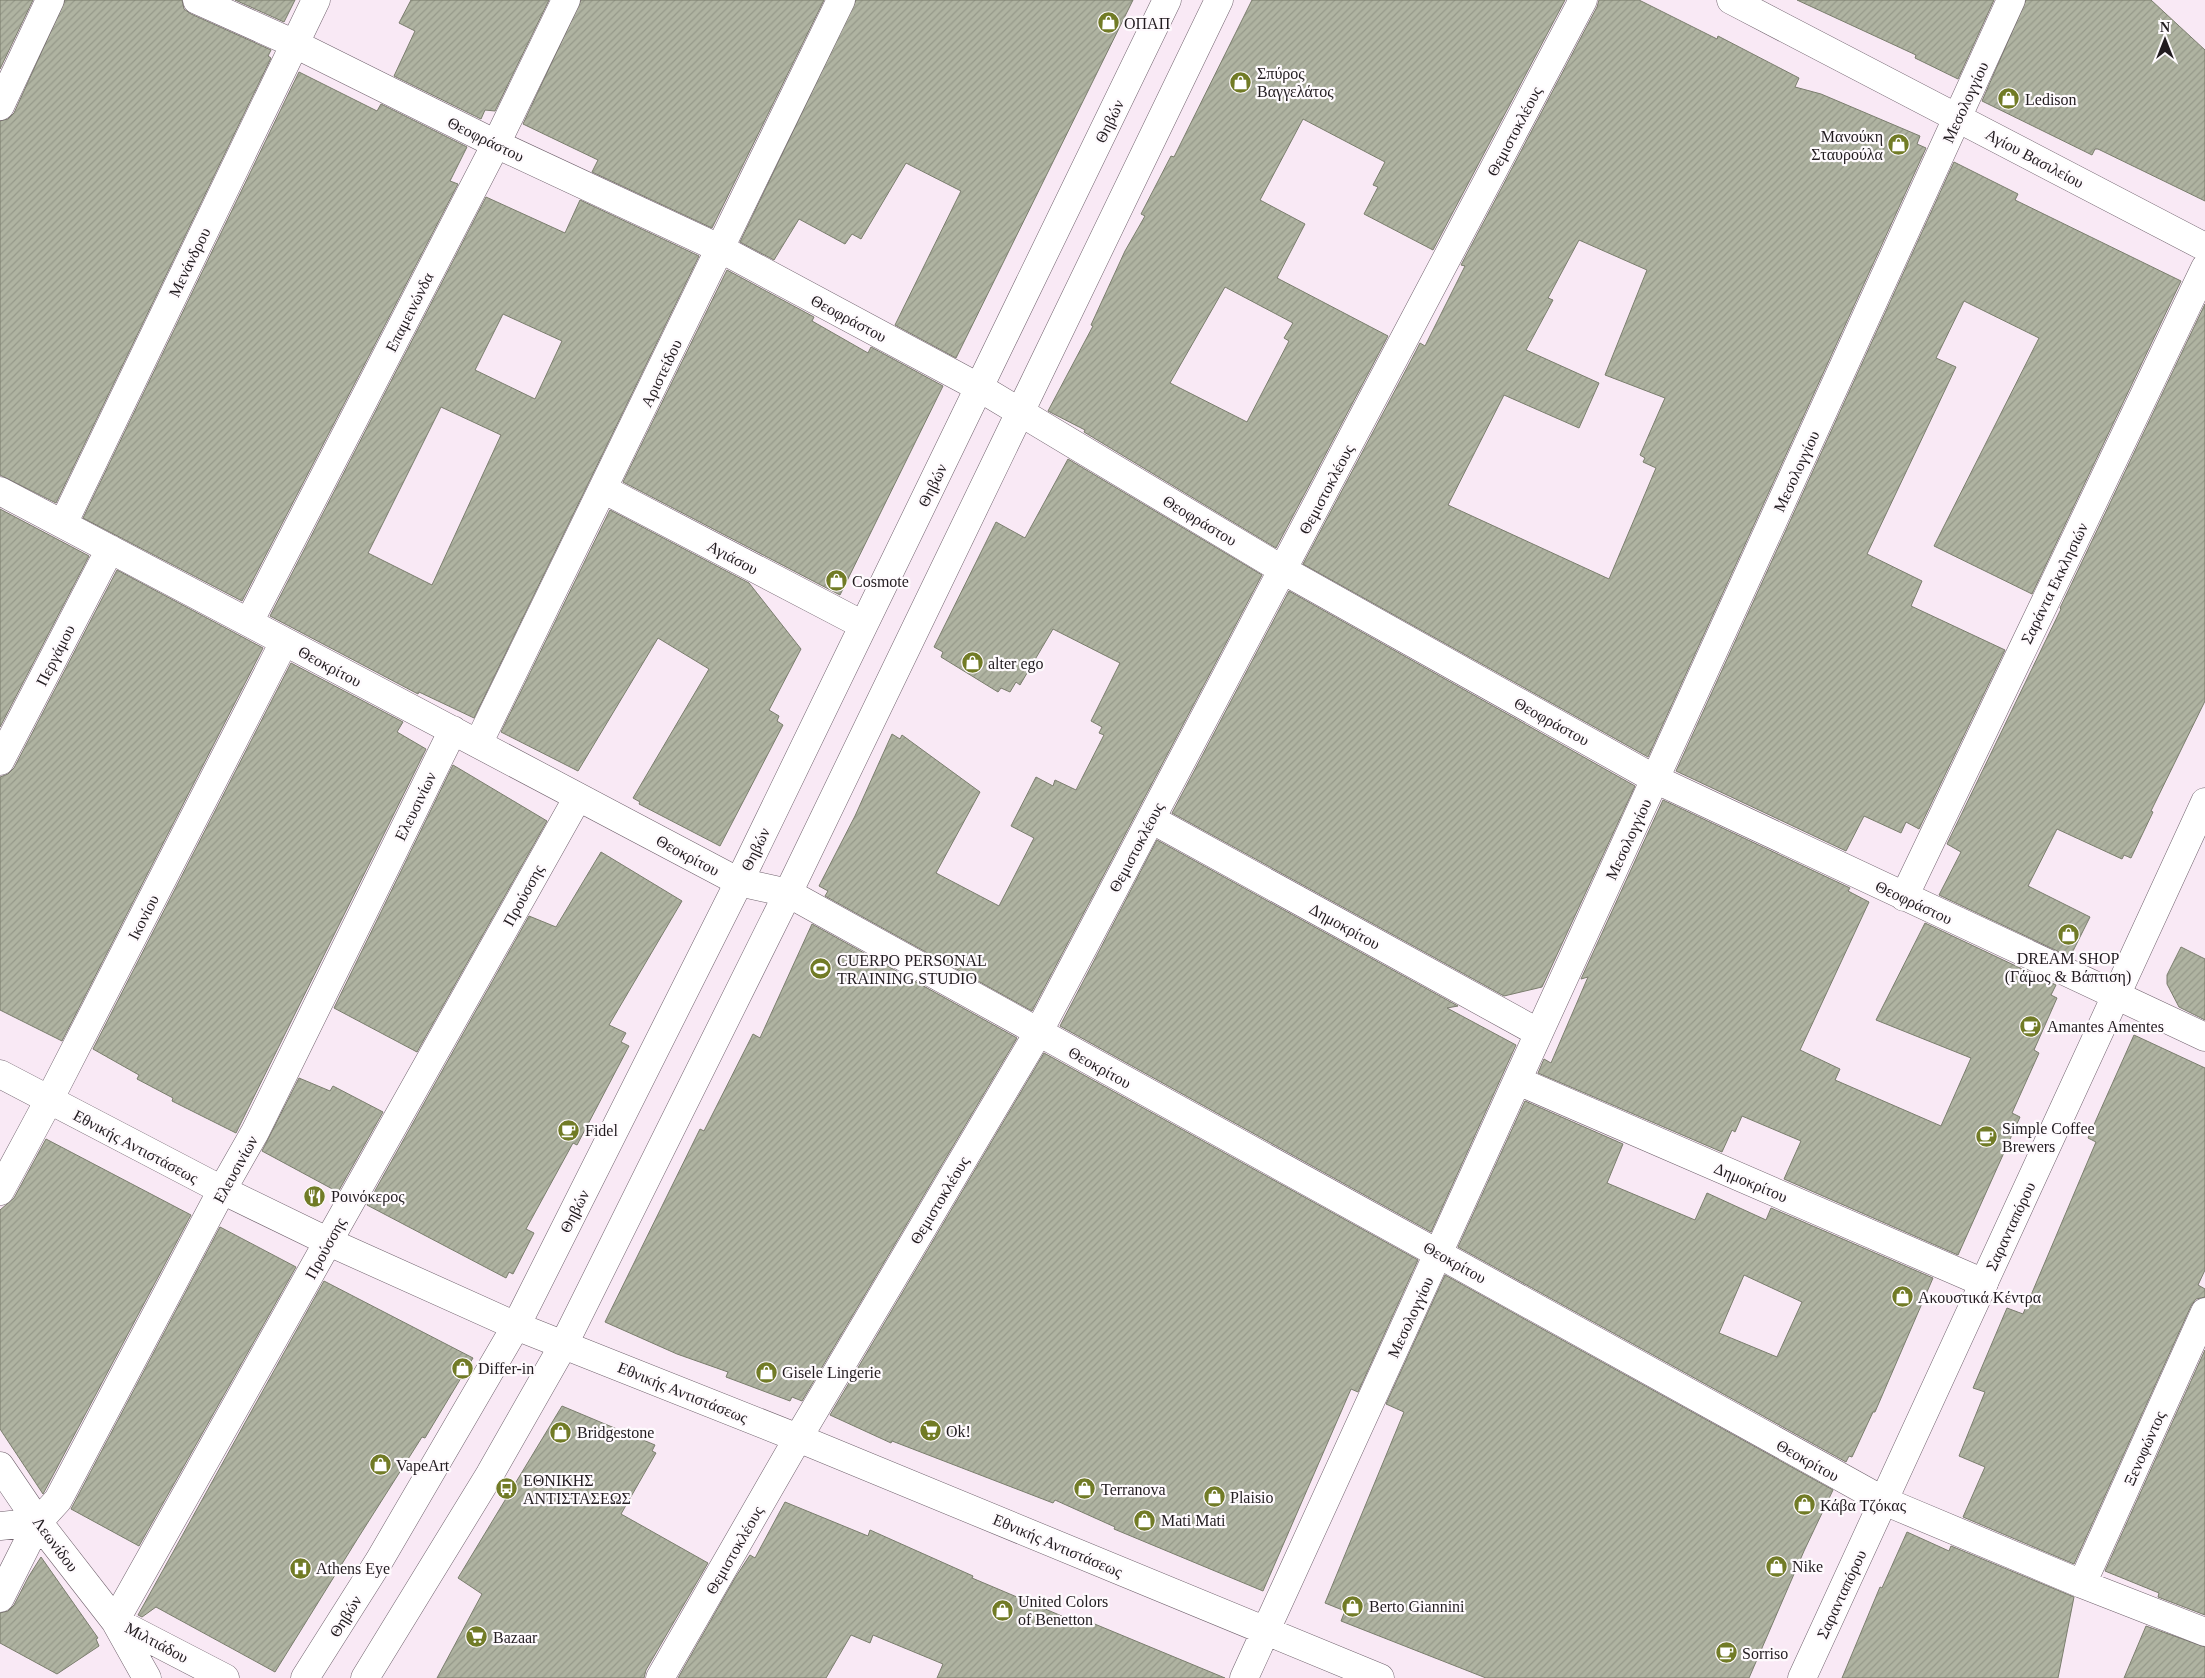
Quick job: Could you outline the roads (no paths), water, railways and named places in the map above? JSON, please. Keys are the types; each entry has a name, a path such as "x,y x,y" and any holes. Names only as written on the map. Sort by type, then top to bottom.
{"street":[{"path":"0,106 50,0"},
{"name":"Θεοφράστου","path":"197,0 295,44 496,144 721,249 980,388 1020,414 1283,570 1655,779 2205,1037"},
{"name":"Μενάνδρου","path":"63,524 316,0"},
{"name":"Επαμεινώνδα","path":"249,622 496,144 566,0"},
{"name":"Αριστείδου","path":"478,744 841,0"},
{"name":"Θηβών","path":"305,1678 379,1561 516,1326 739,882 1167,0"},
{"path":"366,1678 490,1474 564,1344 788,894 1219,0"},
{"name":"Θεμιστοκλέους","path":"660,1678 798,1438 1038,1033 1583,0"},
{"name":"Αγίου Βασιλείου","path":"1731,0 2205,248"},
{"name":"Μεσολογγίου","path":"1244,1678 2011,0"},
{"name":"Σαράντα Εκκλησιών","path":"1904,897 2205,268"},
{"name":"Αγιάσου","path":"603,489 863,625"},
{"name":"Θεοκρίτου","path":"0,491 739,882 788,894 1884,1501 2082,1584 2205,1632"},
{"name":"Περγάμου","path":"0,762 110,549"},
{"name":"Ικονίου","path":"0,1191 49,1100 284,642"},
{"name":"Ελευσινίων","path":"0,1598 38,1522 58,1500 222,1190 256,1132 453,730"},
{"name":"Προύσσης","path":"115,1621 578,796"},
{"name":"Σαρανταπόρου","path":"1802,1678 2205,802"},
{"name":"Δημοκρίτου","path":"1151,819 1540,1033"},
{"name":"Εθνικής Αντιστάσεως","path":"0,1074 222,1190 329,1242 516,1326 798,1438 1380,1678"},
{"name":"Δημοκρίτου","path":"1518,1080 1984,1283"},
{"name":"Ξενοφώντος","path":"2082,1584 2205,1312"},
{"name":"Λεωνίδου","path":"0,1466 38,1522 115,1621 147,1678"},
{"path":"0,1526 38,1522"},
{"name":"Μιλτιάδου","path":"115,1621 225,1678"}],"place":[{"name":"ΟΠΑΠ","path":"1108,23"},
{"name":"Σπύρος Βαγγελάτος","path":"1241,82"},
{"name":"Ledison","path":"2009,99"},
{"name":"Μανούκη Σταυρούλα","path":"1899,145"},
{"name":"Cosmote","path":"836,581"},
{"name":"alter ego","path":"972,663"},
{"name":"DREAM SHOP (Γάμος & Βάπτιση)","path":"2068,934"},
{"name":"CUERPO PERSONAL TRAINING STUDIO","path":"821,969"},
{"name":"Amantes Amentes","path":"2031,1026"},
{"name":"Fidel","path":"569,1130"},
{"name":"Simple Coffee Brewers","path":"1986,1137"},
{"name":"Ροινόκερος","path":"315,1196"},
{"name":"Ακουστικά Κέντρα","path":"1902,1297"},
{"name":"Differ-in","path":"462,1368"},
{"name":"Gisele Lingerie","path":"766,1372"},
{"name":"Ok!","path":"930,1431"},
{"name":"Bridgestone","path":"561,1432"},
{"name":"VapeArt","path":"380,1465"},
{"name":"ΕΘΝΙΚΗΣ ΑΝΤΙΣΤΑΣΕΩΣ","path":"507,1489"},
{"name":"Terranova","path":"1085,1489"},
{"name":"Plaisio","path":"1214,1497"},
{"name":"Κάβα Τζόκας","path":"1804,1505"},
{"name":"Mati Mati","path":"1145,1520"},
{"name":"Nike","path":"1776,1566"},
{"name":"Athens Eye","path":"300,1568"},
{"name":"Berto Giannini","path":"1353,1606"},
{"name":"United Colors of Benetton","path":"1002,1610"},
{"name":"Bazaar","path":"477,1637"},
{"name":"Sorriso","path":"1726,1653"}]}
